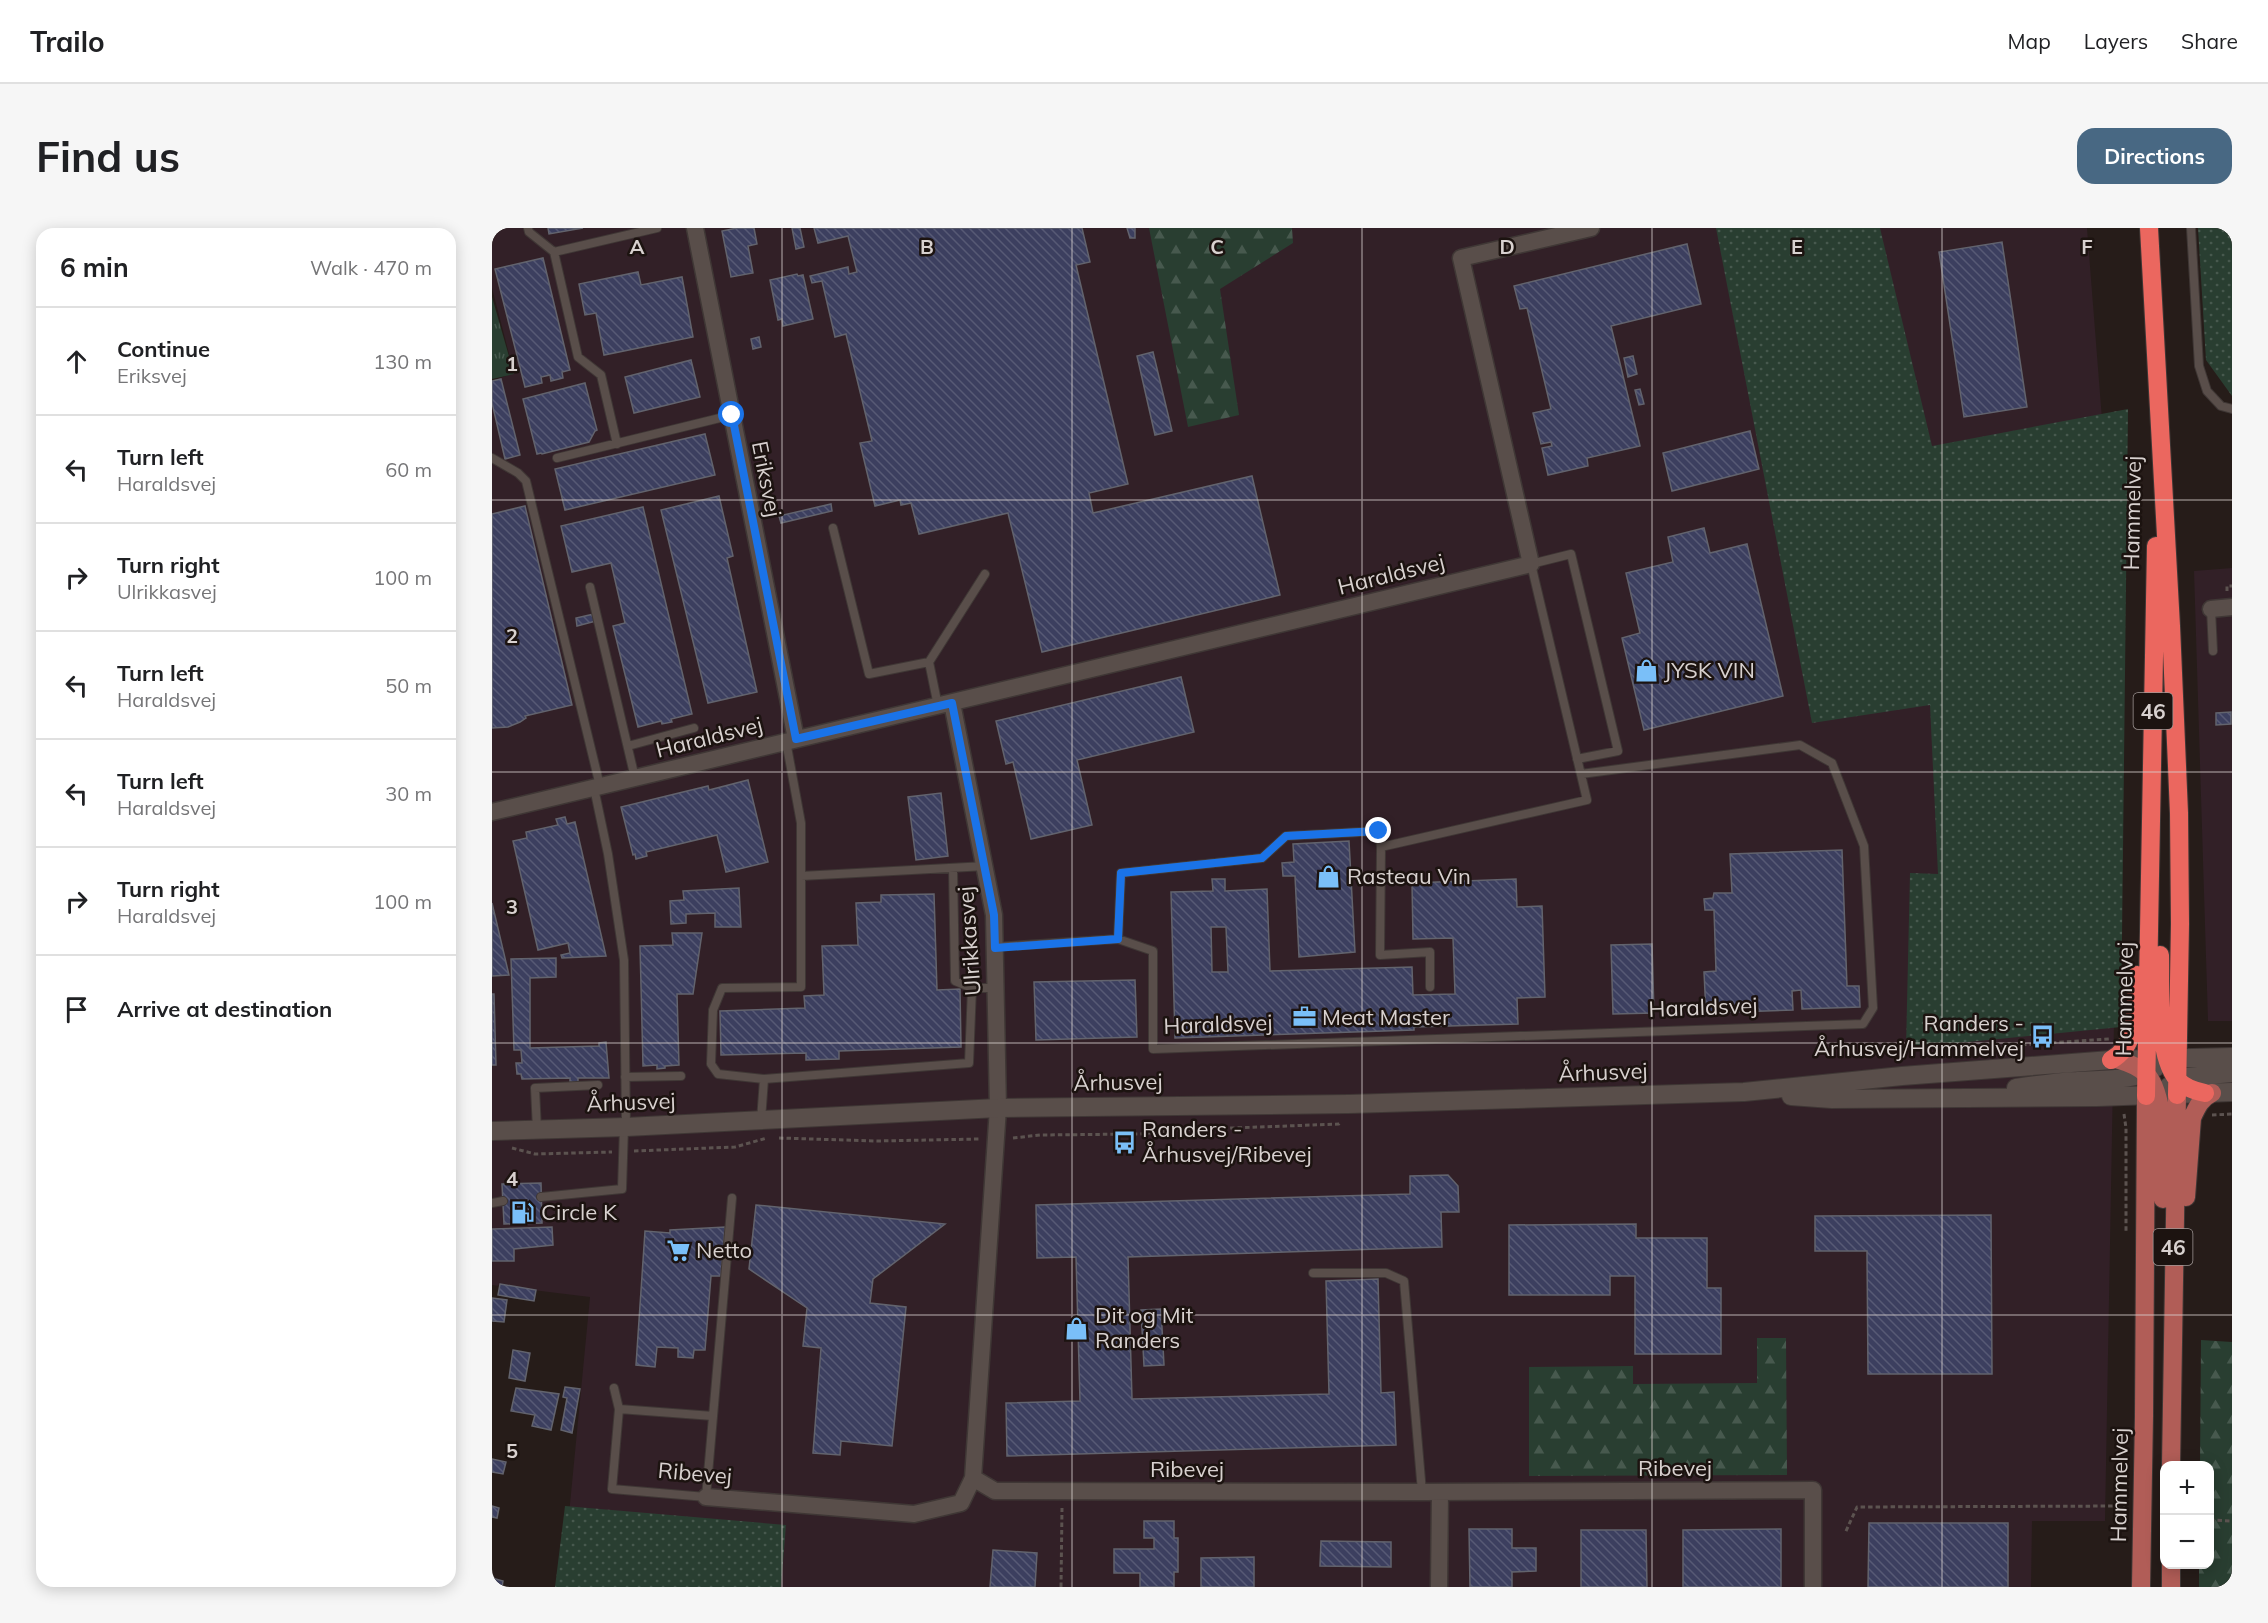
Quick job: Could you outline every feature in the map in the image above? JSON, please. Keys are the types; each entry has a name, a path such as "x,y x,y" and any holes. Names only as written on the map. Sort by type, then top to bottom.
{"highway":[{"name":"Hammelvej","path":"2149,228 2179,813 2179,1034"},
{"name":"Hammelvej","path":"2152,1095 2146,1066 2158,412"},
{"path":"2153,752 2162,1026 2172,1058 2177,1087 2185,1086 2209,1093"},
{"path":"2115,1060 2128,1044 2133,1027 2153,752"}],"main road":[{"path":"2172,1058 2179,1034"},
{"name":"Århusvej","path":"492,1131 625,1127 998,1108 1349,1104 1744,1092 1902,1076 2115,1060 2146,1066 2172,1058 2232,1057"},
{"path":"1921,1099 2133,1077 2146,1066"},
{"path":"2170,1399 2161,1127 2152,1095 2177,1087 2199,1075 2232,1073"},
{"name":"46","path":"2170,1461 2177,1087"},
{"name":"Århusvej","path":"1744,1092 1832,1099 2152,1095"},
{"path":"2170,1399 2192,1118 2201,1101 2209,1093 2232,1092"},
{"name":"Hammelvej","path":"2141,1587 2145,1118 2152,1095"},
{"path":"2170,1587 2171,1569"}],"street":[{"name":"Eriksvej","path":"695,228 732,415 791,740"},
{"path":"1531,564 1461,258 1591,228"},
{"name":"Haraldsvej","path":"492,812 1531,564"},
{"path":"2211,609 2232,608"},
{"name":"Ulrikkasvej","path":"945,705 986,866 994,915 998,1108"},
{"name":"Ribevej","path":"706,1497 914,1515 961,1503 973,1478 998,1108"},
{"name":"Ribevej","path":"973,1478 994,1491 1813,1490 1813,1587"},
{"path":"1439,1587 1440,1492"}],"lane":[{"path":"528,228 529,232 554,252 578,357 601,375 616,444"},
{"path":"554,252 657,228"},
{"path":"2191,228 2199,366 2207,391 2220,406 2232,409"},
{"path":"557,458 732,415"},
{"path":"492,458 518,473 526,481 597,787 624,960 626,1077 621,1189 541,1197"},
{"path":"833,528 869,674 929,662 985,574"},
{"name":"Haraldsvej","path":"1531,564 1571,554 1618,751 1577,759"},
{"path":"1381,848 1587,800 1531,564"},
{"path":"590,587 635,778"},
{"path":"2211,609 2213,651"},
{"path":"929,662 945,705"},
{"path":"628,746 694,728"},
{"path":"791,740 801,823 801,987 722,988 713,1010 711,1064 718,1074 764,1079 969,1063 972,988"},
{"name":"Haraldsvej","path":"995,948 1118,939 1153,951 1153,1049 1863,1024 1873,1008 1864,846 1832,763 1800,745 1581,774"},
{"path":"1118,939 1121,873 1262,858 1286,836 1379,831 1381,848 1380,955 1430,952 1430,987"},
{"path":"801,876 986,866"},
{"path":"953,868 955,981 972,988 996,988"},
{"path":"626,1077 681,1076"},
{"path":"761,1120 764,1079"},
{"path":"537,1130 535,1088 598,1085"},
{"path":"706,1497 732,1198"},
{"path":"492,1203 503,1201"},
{"path":"1312,1273 1386,1273 1404,1281 1422,1492"},
{"path":"614,1388 619,1408 713,1416"},
{"name":"Ribevej","path":"619,1408 612,1489 706,1497"}],"path":[{"path":"779,1138 877,1141 995,1139 1040,1135 1140,1134 1180,1130 1339,1124 1349,1104"},
{"path":"504,1147 535,1154 622,1152 735,1147 768,1138"},
{"path":"1061,1587 1062,1491"},
{"path":"1846,1531 1857,1507 2142,1506"},
{"path":"2214,1520 2232,1521"}],"shaded area":[{"path":"492,228 2087,228 2114,572 2114,1023 2105,1521 2032,1521 2031,1587 562,1587 590,1297 492,1285 492,381 514,373 492,288"},
{"path":"2232,568 2232,1021 2208,1021 2194,571"}],"green space":[{"path":"1149,228 1292,228 1293,243 1220,289 1239,415 1188,427"},
{"path":"1716,228 1880,228 1932,446 2128,409 2121,1027 1906,1048 1910,873 1938,874 1930,705 1812,723"},
{"path":"2198,228 2232,228 2232,396 2206,360"},
{"path":"492,297 514,374 492,379"},
{"path":"1757,1338 1786,1338 1787,1475 1529,1476 1529,1367 1633,1366 1633,1384 1757,1383"},
{"path":"2201,1340 2232,1342 2232,1587 2199,1587 2199,1569 2214,1569 2214,1461 2200,1461"},
{"path":"565,1506 786,1525 781,1587 555,1587"}],"building":[{"path":"548,228 583,228 549,234"},
{"path":"754,228 757,244 748,246 753,273 731,277 722,231"},
{"path":"792,228 800,228 804,247 796,249"},
{"path":"814,228 1082,228 1090,262 1076,265 1128,484 1089,493 1093,513 1252,476 1280,595 1042,652 1008,513 919,534 911,503 901,505 900,500 875,506 860,443 872,441 846,334 835,337 822,281 812,283 810,276 848,267 849,274 857,272 848,236 818,243"},
{"path":"1127,228 1135,228 1135,238 1130,238"},
{"path":"2002,242 2027,407 1964,417 1939,252"},
{"path":"1687,244 1701,304 1611,326 1640,446 1587,458 1588,466 1548,475 1542,448 1552,446 1551,442 1541,444 1533,413 1551,409 1527,308 1520,309 1514,286"},
{"path":"543,258 570,370 562,372 563,378 551,381 550,375 541,377 542,383 525,387 495,269"},
{"path":"638,272 641,285 682,277 693,337 604,355 596,313 585,315 579,284"},
{"path":"797,274 798,276 803,275 813,319 783,326 782,319 778,320 770,280"},
{"path":"759,337 761,347 753,349 751,339"},
{"path":"1153,352 1172,431 1155,435 1137,356"},
{"path":"1633,356 1637,374 1628,377 1624,358"},
{"path":"691,360 700,397 634,413 625,377"},
{"path":"501,379 520,455 505,459 492,403 492,381"},
{"path":"585,383 597,430 589,442 537,454 523,399"},
{"path":"1640,389 1644,404 1639,405 1635,390"},
{"path":"1750,431 1759,469 1672,491 1663,453"},
{"path":"705,434 715,475 565,510 555,469"},
{"path":"719,496 733,556 727,558 757,692 708,703 661,510"},
{"path":"831,504 832,511 781,523 779,516"},
{"path":"525,506 572,705 525,716 526,718 520,722 508,727 492,728 492,514"},
{"path":"643,507 692,714 671,719 672,722 662,724 661,721 638,727 613,626 625,623 611,563 572,572 561,526"},
{"path":"1704,528 1710,553 1747,544 1783,696 1644,730 1622,638 1640,633 1626,573 1673,562 1668,537"},
{"path":"594,614 596,621 577,626 576,618"},
{"path":"1181,677 1194,732 1077,760 1092,825 1031,839 1013,762 1006,764 996,721"},
{"path":"2231,712 2231,724 2216,725 2216,713"},
{"path":"748,780 768,862 726,872 717,835 646,852 647,856 636,859 635,854 633,855 621,807 708,786 709,790"},
{"path":"941,793 948,856 916,860 908,797"},
{"path":"565,817 567,824 575,822 606,956 562,958 561,955 570,953 568,943 538,950 513,841 527,838 526,832 558,825 556,819"},
{"path":"1349,841 1355,952 1299,957 1295,876 1283,876 1282,863 1294,862 1293,844"},
{"path":"1842,850 1847,986 1859,986 1860,1007 1802,1009 1801,990 1792,991 1793,1010 1706,1013 1704,972 1716,971 1714,910 1705,910 1704,899 1713,898 1714,893 1732,893 1730,854"},
{"path":"1212,879 1225,879 1225,891 1267,889 1270,971 1412,967 1413,995 1455,994 1453,938 1413,939 1412,883 1516,879 1517,907 1542,906 1545,997 1517,998 1518,1024 1175,1038 1171,892 1213,891","holes":["1211,927 1226,927 1228,972 1212,972"]},
{"path":"739,888 741,927 715,927 715,913 686,914 686,923 671,924 670,901 684,900 683,891"},
{"path":"934,894 937,990 960,989 961,1047 839,1051 839,1059 806,1060 806,1053 721,1055 720,1011 805,1008 804,996 824,995 822,946 858,945 856,903 881,902 881,895"},
{"path":"492,903 509,975 492,976"},
{"path":"672,933 702,933 693,994 677,994 679,1065 657,1069 657,1065 643,1066 640,946 673,945"},
{"path":"1652,944 1654,1013 1613,1014 1611,945"},
{"path":"556,958 556,977 530,978 530,1048 599,1046 599,1043 606,1042 609,1078 578,1078 578,1082 570,1082 570,1078 522,1079 521,1074 517,1074 516,1063 522,1063 521,1050 514,1050 511,959"},
{"path":"1135,980 1137,1037 1036,1040 1034,982"},
{"path":"492,994 494,994 496,1065 492,1065"},
{"path":"1448,1175 1458,1186 1459,1212 1441,1212 1442,1247 1128,1257 1132,1399 1329,1394 1326,1281 1378,1279 1381,1393 1394,1392 1396,1445 1007,1456 1006,1403 1080,1401 1076,1257 1037,1258 1036,1205 1410,1194 1410,1176"},
{"name":"Circle K","path":"541,1183 542,1223 504,1224 502,1184"},
{"path":"756,1205 945,1224 873,1279 870,1303 906,1307 892,1446 841,1441 840,1455 813,1453 821,1348 803,1346 807,1308 749,1269"},
{"path":"1991,1215 1992,1374 1868,1374 1867,1251 1815,1251 1815,1216"},
{"path":"1636,1224 1636,1238 1707,1238 1707,1288 1721,1288 1721,1354 1635,1354 1635,1276 1610,1276 1610,1295 1509,1295 1509,1225"},
{"path":"552,1227 553,1245 514,1249 514,1261 492,1261 492,1229"},
{"path":"725,1227 721,1276 711,1276 705,1350 694,1350 693,1358 678,1357 678,1348 657,1347 655,1367 636,1365 645,1231 670,1233 670,1230"},
{"path":"500,1284 536,1290 534,1301 498,1295"},
{"path":"492,1298 507,1300 504,1322 492,1321"},
{"path":"1161,1309 1164,1365 1144,1366 1141,1310"},
{"path":"513,1350 530,1353 525,1381 509,1378"},
{"path":"565,1387 580,1389 572,1433 561,1430 567,1398 563,1397"},
{"path":"516,1388 559,1394 551,1430 532,1426 535,1415 511,1411"},
{"path":"492,1459 506,1462 503,1474 492,1472"},
{"path":"492,1506 499,1508 497,1518 492,1517"},
{"path":"1144,1521 1174,1521 1174,1538 1178,1538 1178,1572 1174,1572 1174,1587 1140,1587 1140,1573 1114,1573 1114,1549 1154,1549 1154,1538 1144,1538"},
{"path":"1869,1523 2008,1523 2008,1587 1868,1587"},
{"path":"1469,1529 1512,1529 1512,1548 1536,1548 1536,1571 1512,1572 1512,1587 1470,1587"},
{"path":"1781,1529 1781,1587 1683,1587 1683,1530"},
{"path":"1581,1530 1646,1530 1647,1587 1581,1587"},
{"path":"1321,1541 1391,1542 1391,1567 1320,1566"},
{"path":"993,1550 1037,1553 1035,1587 990,1587"},
{"path":"1254,1557 1254,1587 1201,1587 1201,1558"},
{"path":"492,1578 503,1581 502,1587 492,1587"}],"place":[{"name":"JYSK VIN","path":"1646,670"},
{"name":"Rasteau Vin","path":"1329,876"},
{"name":"Meat Master","path":"1304,1017"},
{"name":"Randers - Århusvej/Hammelvej","path":"2042,1036"},
{"name":"Randers - Århusvej/Ribevej","path":"1124,1142"},
{"name":"Circle K","path":"523,1212"},
{"name":"Netto","path":"678,1250"},
{"name":"Dit og Mit Randers","path":"1077,1328"}],"route":[{"path":"732,415 796,739 952,703 986,866 994,915 995,948 1118,939 1121,873 1262,858 1286,836 1379,831"}]}
